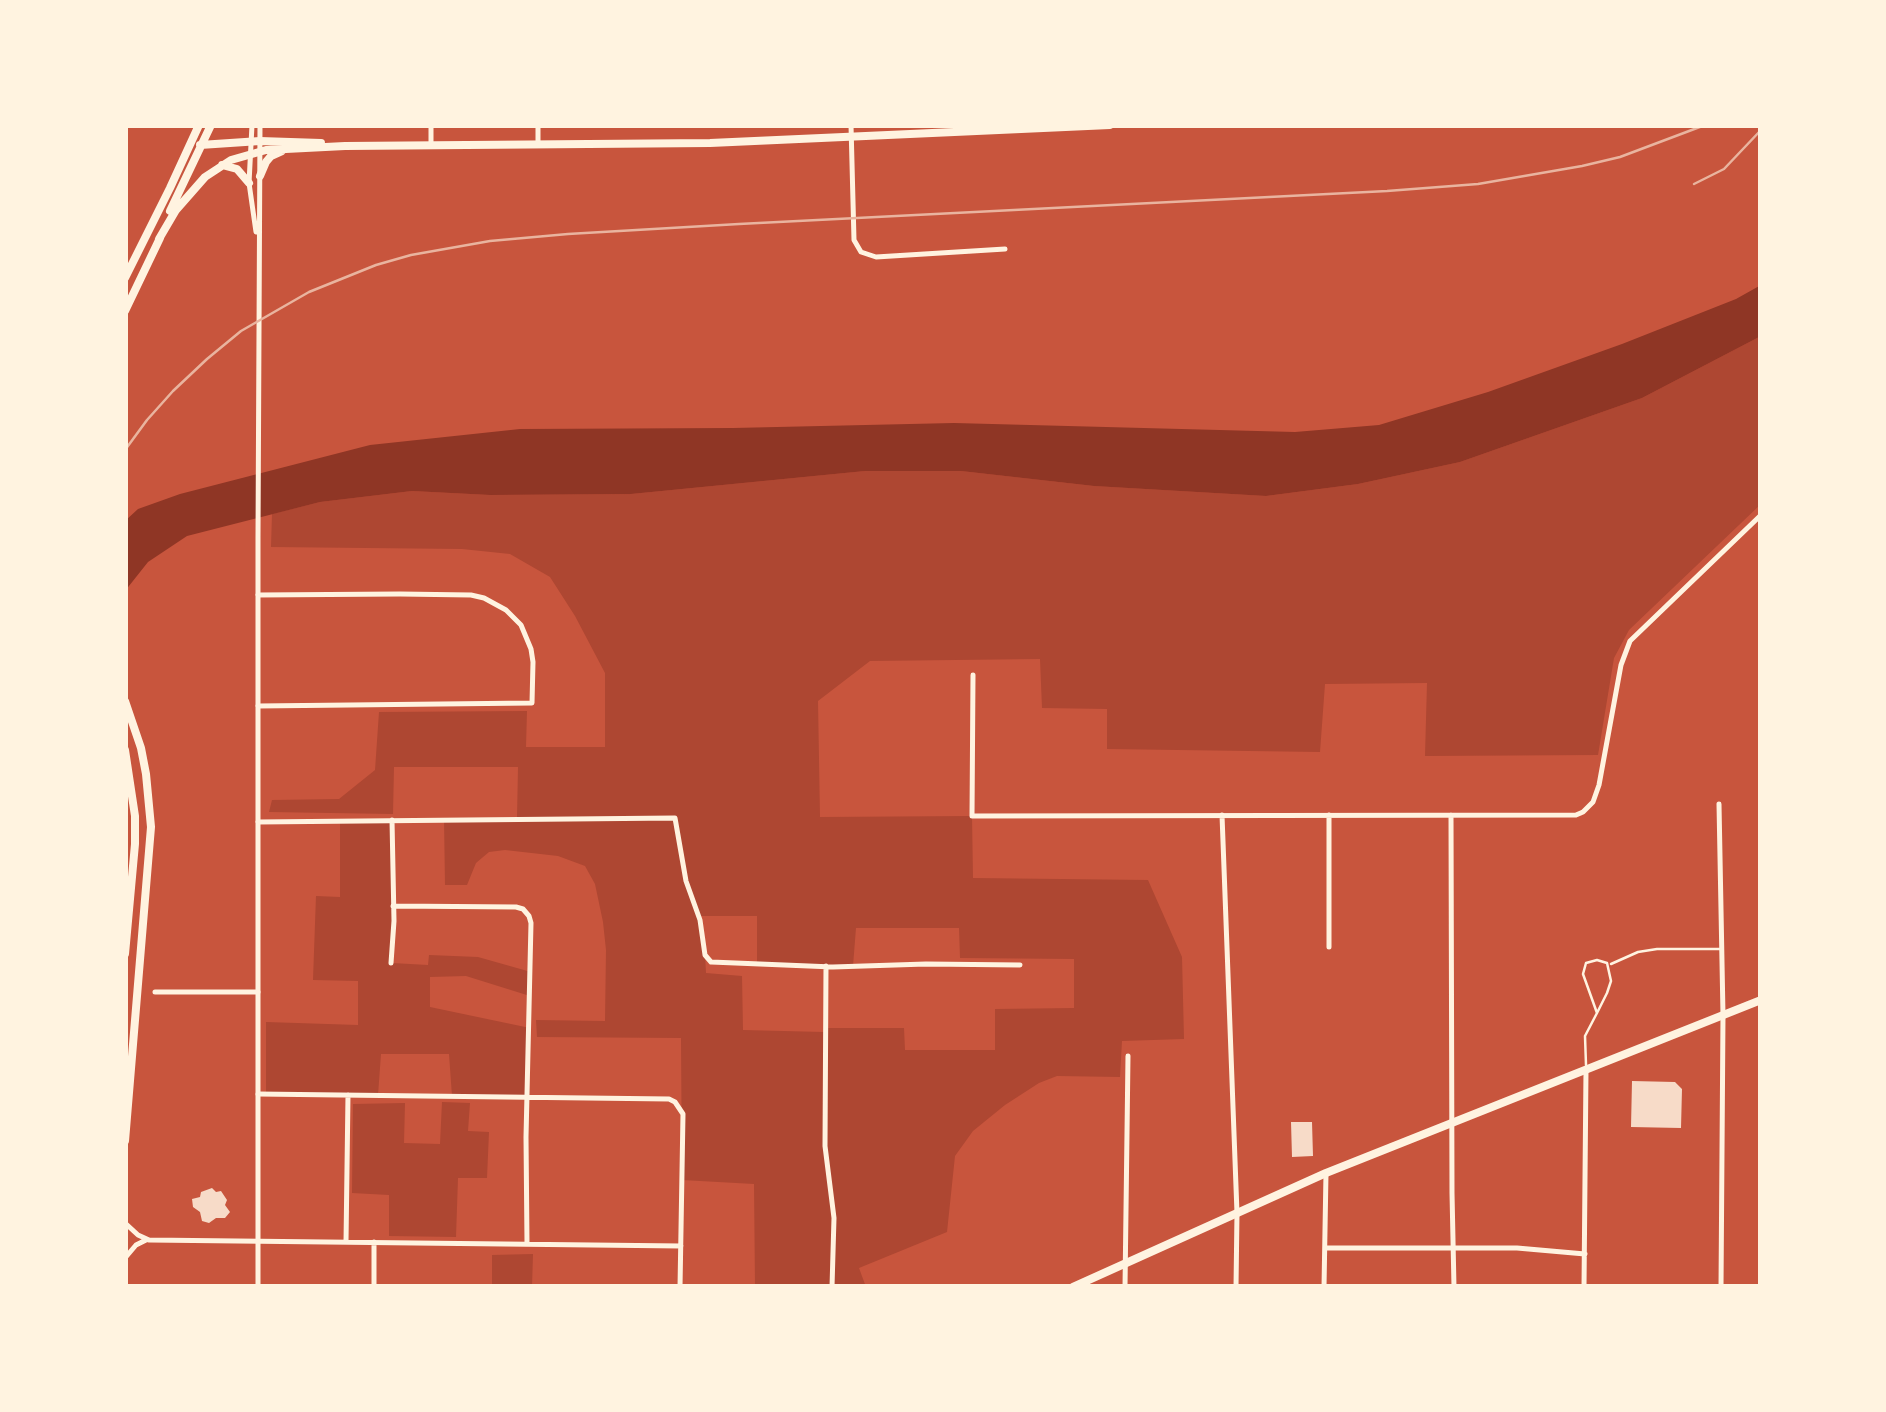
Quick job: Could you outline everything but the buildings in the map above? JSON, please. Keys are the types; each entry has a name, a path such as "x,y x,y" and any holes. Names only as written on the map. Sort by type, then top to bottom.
{"main road":[{"path":"125,278 198,125"},
{"path":"125,310 211,125"},
{"path":"189,146 287,149 851,138 933,130 1110,125"},
{"path":"159,239 200,180 255,147 290,141 346,146"},
{"path":"260,176 271,156 287,149"},
{"path":"222,165 237,169 249,183"},
{"path":"125,701 141,748 151,827 125,1141"},
{"path":"125,750 135,816 125,954"},
{"path":"1072,1287 1326,1174 1761,1000"}],"street":[{"path":"252,125 260,176 258,1287"},
{"path":"258,245 249,183 260,125"},
{"path":"431,125 431,146"},
{"path":"538,125 538,145"},
{"path":"851,125 854,240 862,252 876,257 1005,248"},
{"path":"973,675 972,816 1576,815 1593,802 1599,785 1621,665 1630,641 1761,514"},
{"path":"258,595 484,598 506,610 521,625 533,662 532,703 258,706"},
{"path":"1719,804 1721,1287"},
{"path":"1222,814 1237,1213 1236,1287"},
{"path":"1329,815 1329,947"},
{"path":"1451,815 1454,1287"},
{"path":"258,822 675,818 686,881 700,920 707,958 714,963 1020,964"},
{"path":"392,820 392,964"},
{"path":"393,906 516,907 526,912 531,922 527,1244"},
{"path":"826,966 825,1146 834,1218 832,1287"},
{"path":"154,992 258,992"},
{"path":"1125,1287 1128,1056"},
{"path":"1584,1287 1586,1070"},
{"path":"258,1094 669,1099 678,1104 682,1114 680,1287"},
{"path":"346,1242 348,1095"},
{"path":"1324,1287 1326,1174"},
{"path":"125,1223 149,1240 681,1246"},
{"path":"125,1258 149,1240"},
{"path":"374,1242 374,1287"},
{"path":"1325,1248 1546,1249 1585,1254"}],"lane":[{"path":"1608,966 1638,952 1657,949 1722,949"},
{"path":"1586,1070 1585,1036 1608,991 1611,974 1608,966 1590,960 1584,968 1584,981 1597,1012"}],"shaded area":[{"path":"1761,285 1761,336 1642,398 1460,462 1358,484 1266,496 1094,486 961,471 865,471 631,494 412,491 320,502 187,536 148,562 125,591 125,521 138,509 180,494 370,445 520,429 954,423 1295,432 1379,425 1488,392 1622,344 1736,299"},
{"path":"1761,336 1761,504 1629,630 1614,658 1598,755 1425,756 1427,683 1325,684 1320,752 1107,749 1107,709 1042,708 1040,659 870,661 818,701 820,817 972,816 973,878 1148,880 1182,957 1184,1039 1122,1041 1120,1077 1057,1076 1005,1105 973,1131 955,1156 947,1232 859,1268 866,1287 755,1287 754,1184 682,1180 681,1038 537,1037 536,1020 605,1021 603,922 595,884 585,866 558,856 489,852 476,863 467,885 445,885 444,818 517,818 518,767 394,767 393,814 269,812 272,800 339,799 375,770 379,712 527,711 526,747 605,747 605,673 550,577 510,554 462,549 271,547 272,514 320,502 412,491 631,494 865,471 961,471 1094,486 1266,496 1358,484 1460,462 1642,398","holes":["699,916 757,916 757,964 853,966 856,928 959,928 960,958 1074,959 1074,1008 995,1009 995,1050 905,1050 904,1028 824,1028 824,1032 743,1030 742,976 706,973"]},
{"path":"340,819 392,820 392,963 428,965 429,955 478,957 531,972 530,996 466,976 430,977 430,1007 530,1028 528,1098 452,1096 449,1054 381,1054 378,1095 266,1094 266,1022 358,1025 358,981 313,980 316,896 340,897"},
{"path":"442,1102 470,1103 468,1131 489,1132 487,1178 458,1178 456,1237 389,1236 389,1195 352,1193 353,1104 405,1103 404,1143 440,1144"},
{"path":"533,1254 532,1287 492,1287 492,1255"}],"railway":[{"path":"125,450 173,391 241,331 309,292 411,255 490,241 568,234 1478,184 1620,157 1705,125"},
{"path":"1694,184 1724,169 1761,130"}]}
